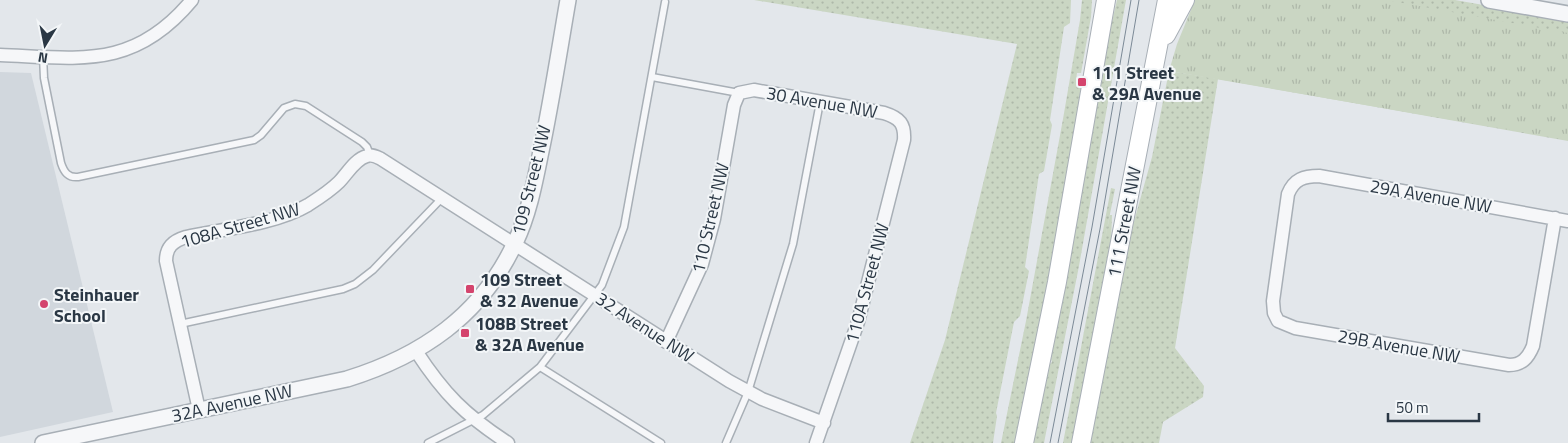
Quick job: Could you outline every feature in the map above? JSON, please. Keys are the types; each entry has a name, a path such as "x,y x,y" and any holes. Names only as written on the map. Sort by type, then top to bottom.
{"main road":[{"name":"111 Street NW","path":"1081,443 1167,0"},
{"path":"1158,48 1185,0"},
{"path":"1024,443 1057,282 1104,4"}],"street":[{"path":"0,55 90,57 119,52 152,37 192,0"},
{"name":"109 Street NW","path":"416,351 439,336 475,302 490,284 515,244 528,209 532,191 568,0"},
{"path":"1489,0 1568,14"},
{"name":"30 Avenue NW","path":"741,93 754,90 884,113 901,120"},
{"name":"110 Street NW","path":"666,342 702,264 714,219 734,106 741,93"},
{"name":"110A Street NW","path":"816,443 858,322 870,280 904,140 904,127 901,120"},
{"name":"32 Avenue NW","path":"370,155 381,159 666,342 748,392 824,423"},
{"name":"108A Street NW","path":"199,410 166,261 168,250 174,241 287,215 307,206 325,194 358,161 370,155"},
{"name":"29A Avenue NW","path":"1276,318 1273,301 1286,209 1290,189 1304,177 1319,176 1562,219"},
{"name":"29B Avenue NW","path":"1276,318 1282,324 1295,328 1508,365 1519,364 1524,361 1533,346 1562,219"},
{"path":"416,351 441,387 474,420 508,443"},
{"name":"32A Avenue NW","path":"45,443 347,379 393,363 416,351"}],"lane":[{"path":"428,443 483,415 540,367 602,285 624,227 665,2"},
{"path":"43,56 43,72 61,163 71,177 78,178 254,140 261,135 284,108 295,104 306,106 362,142 367,147 370,155"},
{"path":"652,77 741,93"},
{"path":"726,443 748,392 794,244 820,102"},
{"path":"180,324 334,291 355,284 373,270 442,198"},
{"path":"540,367 661,443"}],"shaded area":[{"name":"Steinhauer School","path":"0,72 31,73 113,412 0,437"}],"green space":[{"path":"754,0 1071,0 1070,23 1064,27 1050,120 1052,125 1044,171 1039,174 1025,267 1029,271 1020,316 1014,322 996,413 993,443 910,443 945,340 1017,44"},
{"path":"1082,0 1092,0 1091,17 1081,73 1077,73 1076,80 1085,82 1077,127 1015,443 1001,443 1026,321 1063,119"},
{"path":"1117,0 1126,0 1079,266 1044,443 1033,443 1052,362 1107,43"},
{"path":"1195,0 1386,0 1568,33 1568,140 1169,71 1177,44"},
{"path":"1231,0 1455,0 1568,20 1568,141 1218,79 1175,348 1204,386 1203,397 1163,422 1159,443 1090,443 1128,243 1152,157 1169,71 1219,79"},
{"path":"1111,188 1115,189 1104,244 1110,215 1112,215 1111,244 1072,443 1063,443"}],"tram line":[{"path":"1050,443 1092,227 1131,0"},
{"path":"1058,443 1100,229 1139,0"}],"place":[{"name":"111 Street & 29A Avenue","path":"1082,82"},
{"name":"109 Street & 32 Avenue","path":"470,289"},
{"name":"Steinhauer School","path":"44,304"},
{"name":"108B Street & 32A Avenue","path":"465,333"}]}
